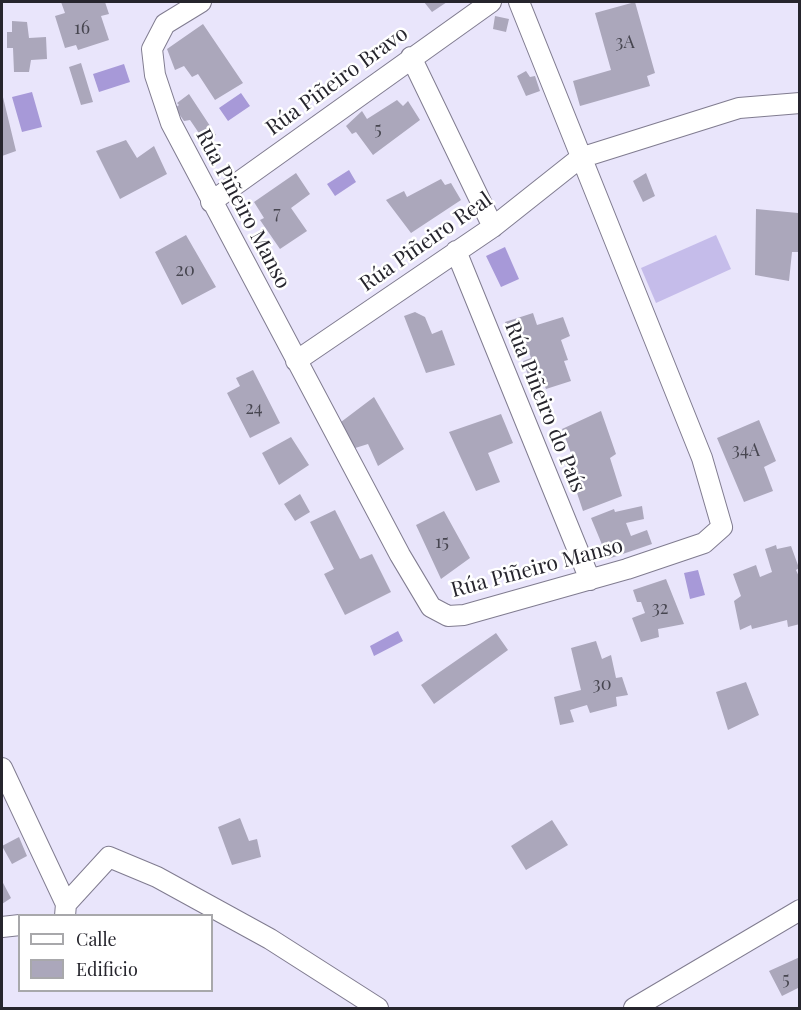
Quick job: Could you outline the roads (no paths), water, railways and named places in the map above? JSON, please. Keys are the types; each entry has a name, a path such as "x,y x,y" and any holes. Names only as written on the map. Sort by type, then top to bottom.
{"street":[{"name":"Rúa Piñeiro Manso","path":"201,2 165,24 152,49 155,75 171,123 296,361 431,608 448,616 464,615 590,580 704,543 722,527 702,458 580,158"},
{"name":"Rúa Piñeiro Bravo","path":"211,202 491,2"},
{"path":"519,2 580,158 739,108 800,103"},
{"path":"411,57 493,226"},
{"name":"Rúa Piñeiro Real","path":"296,361 493,226 580,158"},
{"name":"Rúa Piñeiro do País","path":"456,251 590,580"},
{"path":"2,768 65,910 109,857 157,877 270,939 378,1008"},
{"path":"634,1008 797,911"},
{"path":"2,927 18,925"}]}
